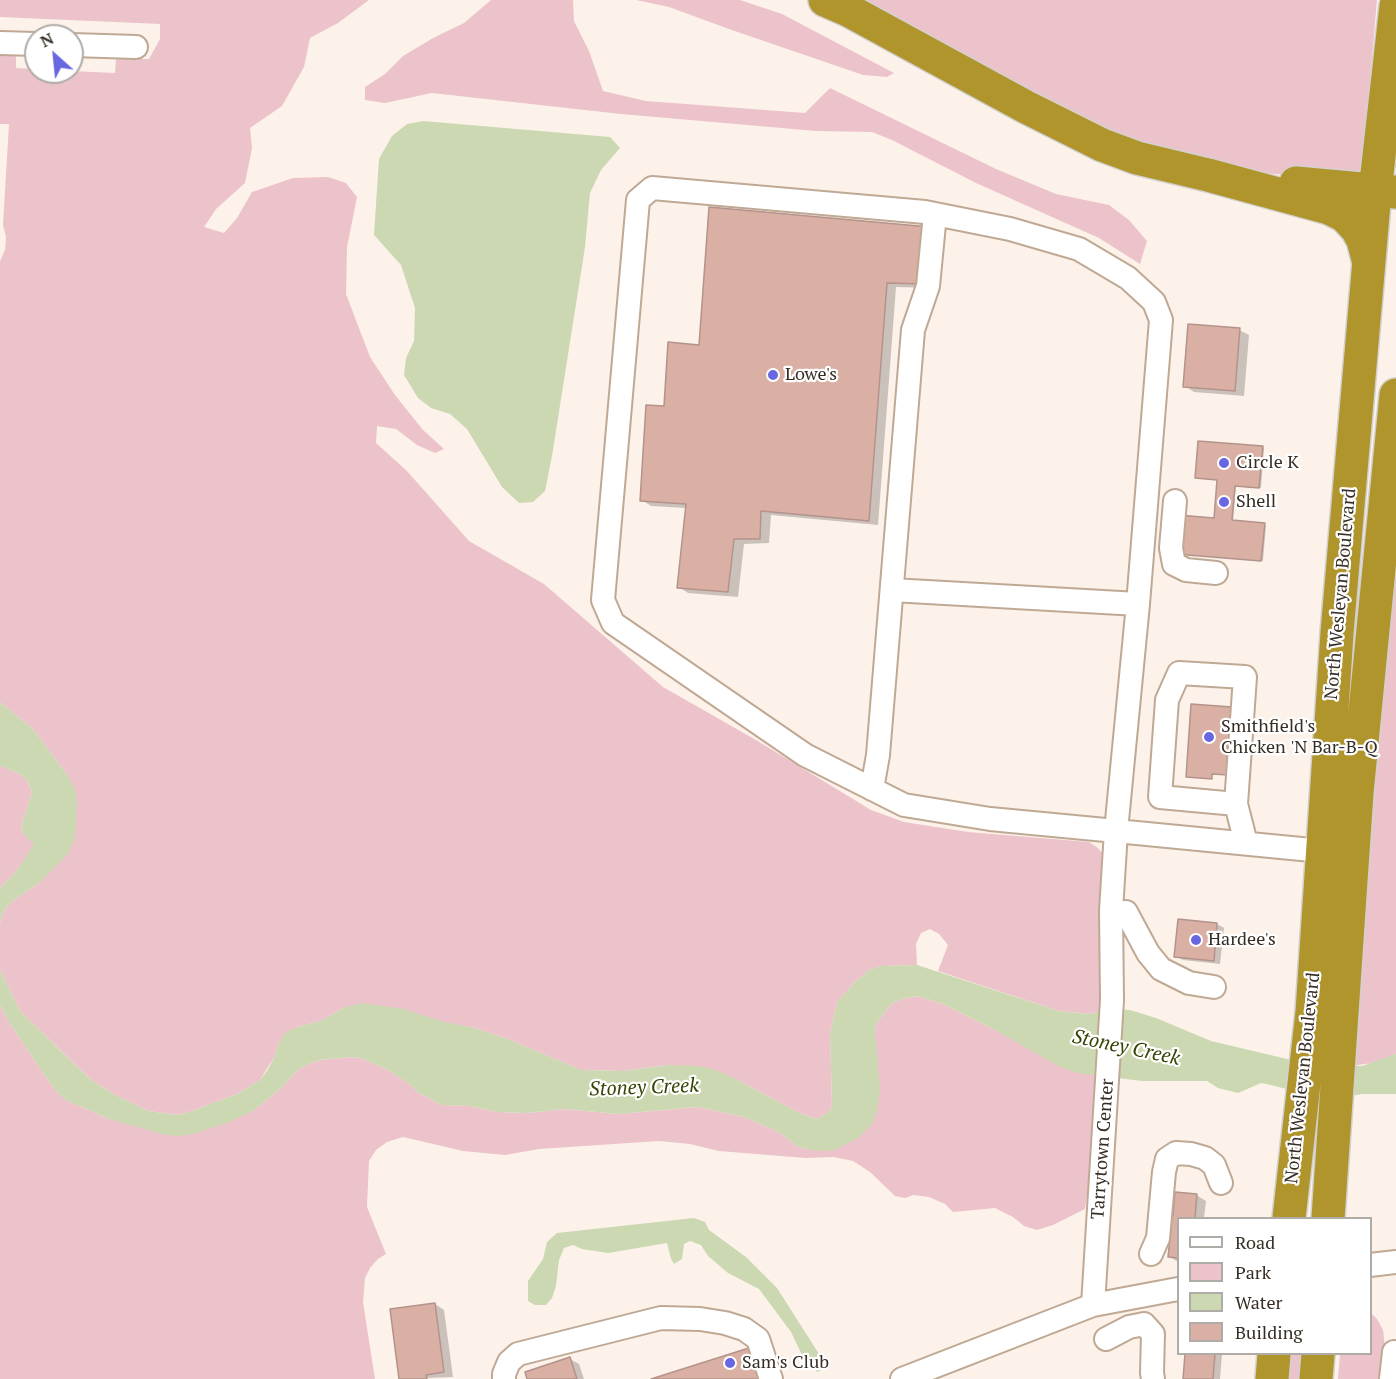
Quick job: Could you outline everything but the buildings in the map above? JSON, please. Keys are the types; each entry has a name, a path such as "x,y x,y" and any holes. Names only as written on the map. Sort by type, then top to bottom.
{"highway":[{"path":"825,0 848,10 1026,107 1102,145 1137,158 1329,208 1345,216 1357,229 1363,240 1369,267"},
{"name":"North Wesleyan Boulevard","path":"1328,1217 1334,1134 1326,1012 1322,851 1337,633 1369,267 1385,191 1396,6"},
{"path":"1208,175 1385,191"},
{"name":"North Wesleyan Boulevard","path":"1289,1217 1300,1128 1326,1012 1357,793 1396,395"},
{"path":"1337,633 1371,636"},
{"path":"1272,1379 1274,1355"},
{"path":"1316,1379 1318,1355"}],"street":[{"path":"0,43 24,44"},
{"path":"84,45 136,47"},
{"name":"Tarrytown Center","path":"1093,1305 1119,912 1116,831 1138,604 1161,320 1154,302 1128,278 1079,249 1010,229 935,214 652,188 638,200 603,600 613,623 805,755 904,805 990,819 1116,831 1246,843 1322,851"},
{"path":"872,789 878,755 913,330 928,286 935,214"},
{"path":"1175,501 1171,548 1174,564 1186,570 1216,573"},
{"path":"892,590 1138,604"},
{"path":"1236,804 1160,797 1167,700 1179,673 1245,677 1236,804 1246,843"},
{"path":"1119,912 1161,969 1189,983 1214,987"},
{"path":"1151,1254 1158,1239 1167,1159 1176,1153 1205,1158 1214,1165 1221,1183"},
{"path":"1372,1265 1396,1262"},
{"path":"902,1379 1093,1305 1177,1289"},
{"path":"504,1379 509,1362 519,1354 661,1318 725,1323 744,1329 758,1339 771,1379"},
{"path":"1106,1339 1129,1327 1144,1324 1153,1334 1153,1379"},
{"path":"1391,1379 1394,1352"}],"green space":[{"path":"0,0 369,0 338,23 310,38 304,67 282,106 250,128 252,148 245,183 216,209 204,227 224,233 237,218 252,192 293,178 328,177 346,183 357,197 347,247 346,294 370,357 395,395 423,430 444,449 435,453 417,445 396,429 377,426 376,443 407,471 469,541 544,584 663,687 871,810 904,822 968,832 1089,842 1098,848 1103,854 1107,1009 1090,1014 1059,1011 938,971 948,945 939,934 930,929 921,933 916,944 917,965 881,966 869,970 837,1002 830,1034 832,1105 830,1111 817,1119 799,1113 734,1078 668,1065 623,1071 581,1070 505,1038 471,1027 345,1007 321,1021 297,1027 279,1042 275,1056 260,1080 239,1093 179,1115 148,1111 115,1095 90,1079 20,1011 0,970 0,923 3,912 12,901 39,883 68,776 33,729 0,702 0,261 5,250 6,237 3,225 9,124 0,124 0,54 8,51 16,53 16,68 24,68 24,84 84,84 84,72 115,73 116,59 149,59 160,39 160,24 0,17"},
{"path":"491,0 573,0 574,21 589,51 603,91 646,101 805,113 830,88 996,169 1056,194 1109,205 1129,220 1147,241 1140,264 1099,238 976,183 872,132 816,131 621,114 432,93 385,103 365,100 365,87 385,74 403,56 464,23"},
{"path":"636,0 740,0 782,14 894,73 887,77 863,75 669,7"},
{"path":"846,0 1377,0 1362,171 1368,181 1262,173 1214,166 1145,151"},
{"path":"1396,550 1396,1054 1372,1063 1350,1066 1365,885"},
{"path":"0,766 18,773 28,781 32,793 21,827 23,834 35,844 18,869 0,888"},
{"path":"918,996 943,1004 1098,1076 1093,1155 1085,1209 1053,1225 1037,1230 1024,1226 1013,1217 995,1208 953,1212 945,1204 929,1197 895,1196 870,1172 853,1161 833,1157 806,1158 719,1151 690,1144 659,1141 539,1149 505,1155 463,1151 403,1137 387,1142 376,1150 369,1161 367,1207 386,1254 370,1268 365,1278 363,1302 375,1379 0,1379 0,1005 45,1076 66,1100 109,1119 192,1134 253,1111 280,1089 299,1069 308,1064 320,1060 351,1057 361,1058 386,1069 410,1084 417,1092 442,1105 470,1106 498,1112 526,1113 565,1109 618,1114 698,1107 744,1117 779,1132 797,1146 810,1150 875,1031 876,1024 891,1004"},
{"path":"1372,1314 1383,1330 1385,1348 1378,1379 1338,1379 1340,1355 1372,1355"},
{"path":"1290,1355 1301,1355 1300,1379 1288,1379"}],"water":[{"path":"423,121 610,137 620,148 601,170 590,193 585,247 552,456 545,491 533,502 519,503 502,487 467,429 450,414 431,408 418,398 404,375 406,358 414,341 415,308 401,265 374,235 379,159 392,136 407,124"},
{"path":"0,702 33,729 68,776 75,790 77,803 75,838 68,854 39,883 12,901 3,912 0,923 0,888 18,869 34,844 23,834 21,827 32,793 28,781 18,773 0,766"},
{"name":"Stoney Creek","path":"917,965 1059,1011 1090,1014 1107,1009 1130,1010 1156,1018 1211,1041 1304,1063 1362,1066 1396,1054 1396,1094 1362,1094 1329,1100 1261,1083 1238,1093 1218,1088 1207,1081 1142,1081 1077,1073 1058,1066 943,1004 918,996 891,1004 876,1024 880,1089 877,1110 872,1124 858,1138 832,1151 810,1150 797,1146 779,1132 744,1117 698,1107 618,1114 565,1109 526,1113 498,1112 470,1106 442,1105 417,1092 410,1084 386,1069 361,1058 351,1057 320,1060 308,1064 299,1069 280,1089 253,1111 227,1123 179,1136 166,1135 109,1119 66,1100 45,1076 0,1005 0,970 20,1011 90,1079 115,1095 148,1111 179,1115 239,1093 260,1080 267,1071 279,1042 286,1032 321,1021 345,1007 362,1003 404,1009 444,1022 471,1027 505,1038 581,1070 623,1071 668,1065 713,1069 799,1113 817,1119 830,1111 832,1105 830,1034 837,1002 869,970 881,966"},
{"path":"694,1218 705,1222 709,1230 746,1257 777,1288 819,1354 823,1369 817,1372 803,1357 791,1332 759,1289 728,1273 708,1256 701,1245 690,1241 684,1244 682,1259 674,1264 667,1243 608,1253 582,1249 573,1245 564,1248 559,1260 552,1298 546,1305 535,1305 528,1301 528,1281 543,1259 547,1242 557,1233"}],"place":[{"name":"Lowe's","path":"773,375"},
{"name":"Circle K","path":"1224,463"},
{"name":"Shell","path":"1224,502"},
{"name":"Smithfield's Chicken 'N Bar-B-Q","path":"1209,737"},
{"name":"Hardee's","path":"1196,940"},
{"name":"Sam's Club","path":"730,1363"}]}
